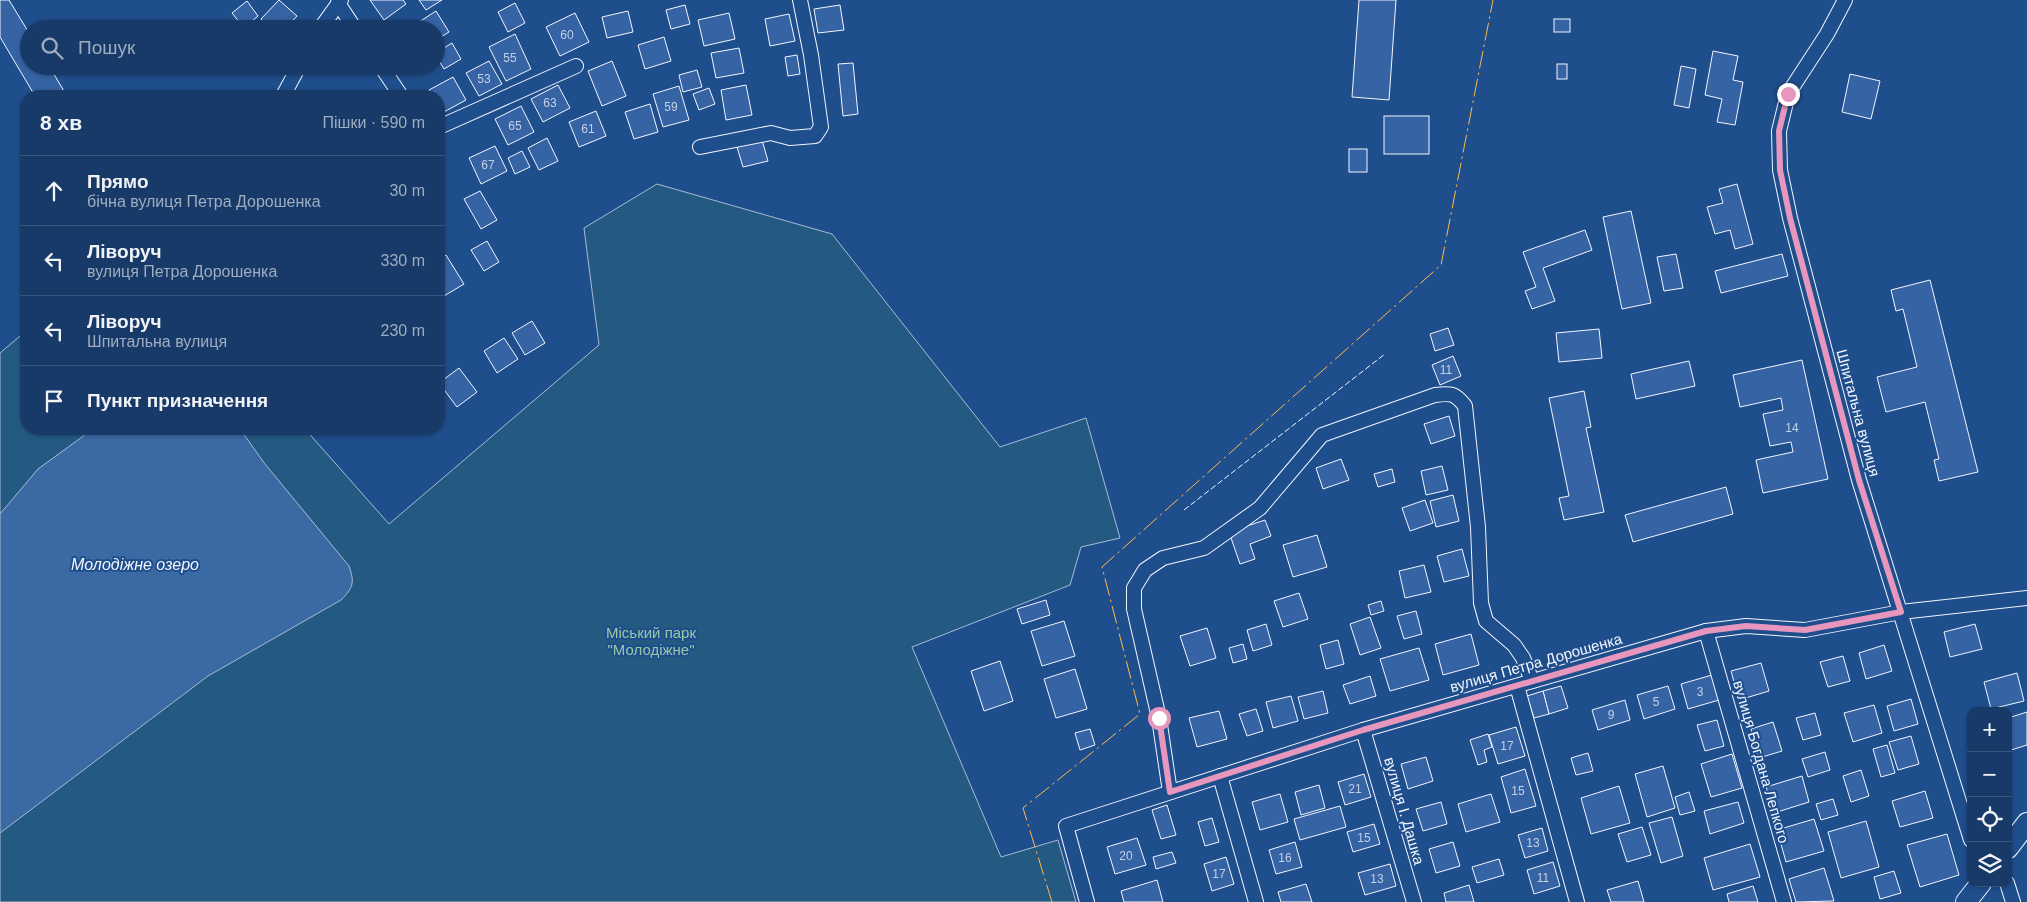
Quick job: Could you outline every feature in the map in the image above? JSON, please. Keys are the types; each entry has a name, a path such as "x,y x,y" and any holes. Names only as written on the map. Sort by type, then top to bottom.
{"street":[{"path":"700,147 771,133 790,138 815,136 821,127 811,55 800,0"},
{"name":"Шпитальна вулиця","path":"1845,0 1827,34 1788,94 1779,131 1780,170 1790,218 1859,480 1967,827"},
{"path":"327,20 340,2 350,20"},
{"path":"445,124 576,66"},
{"path":"286,90 294,75"},
{"path":"387,75 397,90"},
{"path":"1170,792 1159,718 1134,609 1134,588 1145,570 1164,558 1204,548 1260,508 1322,435 1435,395 1448,393 1457,396 1465,406 1478,527 1481,603 1486,621 1514,646 1523,658 1532,681"},
{"name":"вулиця Петра Дорошенка","path":"1087,902 1066,826 1170,792 1363,730 1706,631 1746,626 1805,630 1901,612 2027,598"},
{"name":"вулиця Богдана Лепкого","path":"1706,631 1784,902"},
{"path":"1517,686 1577,902"},
{"name":"вулиця І. Дашка","path":"1363,730 1414,902"},
{"path":"1220,776 1256,902"},
{"path":"2012,843 2027,823"},
{"path":"1966,902 1978,887"},
{"path":"2008,887 2013,902"}],"green space":[{"name":"Міський парк \"Молодіжне\"","path":"657,184 832,234 1000,447 1086,418 1120,538 1081,547 1070,585 912,647 1001,857 1058,840 1076,902 0,902 0,353 20,336 20,435 310,435 389,524 599,345 584,228"}],"water":[{"name":"Молодіжне озеро","path":"85,435 244,435 265,464 349,566 352,585 341,600 208,676 0,833 0,514 38,469"}],"building":[{"path":"0,0 9,0 21,20 20,71 0,37"},
{"path":"279,0 297,16 293,20 261,19"},
{"path":"370,0 403,0 406,4 384,20"},
{"path":"419,0 442,0 426,10"},
{"path":"1359,0 1396,0 1389,100 1352,97"},
{"path":"247,1 258,16 253,20 238,20 232,13"},
{"path":"515,3 525,23 508,32 498,12"},
{"path":"685,5 690,24 671,29 666,10"},
{"path":"840,5 844,30 818,33 814,9"},
{"path":"436,11 442,20 422,20"},
{"path":"628,11 633,32 607,38 602,17"},
{"path":"575,13 589,42 560,56 546,27"},
{"path":"729,13 735,39 704,46 698,20"},
{"path":"789,14 795,41 770,46 765,19"},
{"path":"1554,19 1570,19 1570,32 1554,32"},
{"path":"445,26 449,32 445,34"},
{"path":"515,34 531,69 506,81 489,47"},
{"path":"664,37 671,61 645,69 638,45"},
{"path":"452,43 461,59 445,68 445,47"},
{"path":"739,48 744,73 716,78 711,53"},
{"path":"1713,51 1738,56 1733,80 1743,82 1735,125 1717,122 1722,99 1705,95"},
{"path":"797,55 800,74 788,76 785,57"},
{"path":"489,61 502,84 479,96 466,73"},
{"path":"612,61 626,96 602,106 588,71"},
{"path":"853,63 858,114 843,116 838,64"},
{"path":"1557,64 1567,64 1567,79 1557,79"},
{"path":"1681,66 1696,69 1689,108 1674,105"},
{"path":"697,70 702,87 683,92 679,75"},
{"path":"1850,74 1880,81 1871,119 1842,112"},
{"path":"23,75 54,75 63,90 31,90"},
{"path":"453,77 466,100 445,111 445,90 429,90"},
{"path":"558,85 570,108 543,122 531,99"},
{"path":"746,85 752,115 726,120 721,90"},
{"path":"679,86 689,120 663,127 653,94"},
{"path":"709,88 715,104 699,110 693,94"},
{"path":"650,104 658,132 634,139 625,112"},
{"path":"521,106 534,132 508,145 495,119"},
{"path":"596,111 606,136 579,147 569,122"},
{"path":"1384,116 1429,116 1429,154 1384,154"},
{"path":"547,138 558,161 539,170 528,148"},
{"path":"762,140 768,161 743,167 737,147"},
{"path":"495,146 507,171 481,184 469,158"},
{"path":"1349,149 1367,149 1367,172 1349,172"},
{"path":"522,151 530,167 515,174 508,158"},
{"path":"1737,184 1753,244 1735,249 1730,230 1715,234 1707,207 1723,203 1719,189"},
{"path":"480,191 497,220 481,229 464,199"},
{"path":"1631,211 1651,303 1622,309 1603,217"},
{"path":"1585,230 1592,250 1543,268 1555,301 1532,309 1525,291 1536,287 1523,252"},
{"path":"487,241 499,262 484,271 471,250"},
{"path":"1676,254 1683,288 1664,291 1657,257"},
{"path":"1782,254 1788,276 1721,293 1715,271"},
{"path":"445,256 464,284 445,295"},
{"path":"1930,280 1978,472 1939,481 1934,460 1939,459 1925,402 1886,412 1877,377 1917,367 1903,309 1896,311 1891,290"},
{"path":"532,321 545,343 525,355 512,333"},
{"path":"1448,328 1454,345 1435,351 1430,334"},
{"path":"1599,329 1602,358 1559,362 1556,333"},
{"path":"504,338 518,359 497,373 484,351"},
{"path":"1453,356 1461,376 1440,385 1432,365"},
{"path":"1802,360 1828,479 1763,493 1756,460 1793,452 1791,442 1770,446 1763,414 1783,410 1781,398 1740,407 1733,375"},
{"path":"1689,361 1695,386 1636,399 1631,374"},
{"path":"459,368 477,392 457,407 445,391 445,378"},
{"path":"1584,391 1591,427 1586,428 1604,512 1564,520 1559,498 1569,496 1549,398"},
{"path":"1449,416 1455,436 1431,444 1424,424"},
{"path":"1341,459 1349,480 1323,489 1316,468"},
{"path":"1442,466 1448,490 1426,495 1421,471"},
{"path":"1392,469 1395,482 1378,487 1374,474"},
{"path":"1726,487 1733,514 1633,542 1625,515"},
{"path":"1453,495 1459,521 1436,527 1430,501"},
{"path":"1425,500 1433,523 1410,531 1402,508"},
{"path":"1265,520 1271,536 1250,544 1255,559 1240,564 1229,532"},
{"path":"1317,535 1327,567 1293,577 1283,545"},
{"path":"1462,549 1469,576 1444,582 1437,556"},
{"path":"1424,565 1431,592 1405,598 1399,571"},
{"path":"1299,593 1308,619 1283,627 1274,601"},
{"path":"1046,600 1050,615 1022,624 1017,609"},
{"path":"1381,601 1384,611 1371,615 1368,605"},
{"path":"1416,611 1422,634 1404,639 1397,616"},
{"path":"1370,617 1381,648 1360,655 1350,624"},
{"path":"1064,621 1075,656 1042,666 1031,631"},
{"path":"1266,624 1272,645 1253,651 1247,630"},
{"path":"1975,624 1982,649 1950,657 1944,632"},
{"path":"1207,628 1216,658 1190,666 1180,636"},
{"path":"1471,634 1479,665 1443,675 1435,644"},
{"path":"1338,640 1344,664 1326,669 1320,645"},
{"path":"1243,644 1247,659 1233,663 1229,648"},
{"path":"1884,645 1892,671 1866,679 1859,653"},
{"path":"1419,648 1429,680 1390,691 1380,659"},
{"path":"1843,656 1850,681 1828,687 1820,662"},
{"path":"1000,661 1013,701 984,711 971,671"},
{"path":"1761,663 1769,691 1739,700 1731,671"},
{"path":"1075,669 1087,709 1056,718 1044,679"},
{"path":"2017,673 2024,701 1999,707 1990,707 1984,682"},
{"path":"1712,675 1719,700 1688,709 1681,684"},
{"path":"1370,676 1376,696 1350,704 1343,685"},
{"path":"1561,686 1568,708 1549,714 1543,691"},
{"path":"1668,686 1675,709 1644,719 1637,695"},
{"path":"1323,691 1328,713 1304,719 1298,697"},
{"path":"1543,691 1549,714 1534,718 1527,696"},
{"path":"1291,696 1298,721 1273,728 1266,702"},
{"path":"1911,699 1918,724 1894,731 1887,706"},
{"path":"1625,700 1630,720 1598,730 1592,710"},
{"path":"1874,705 1882,733 1853,742 1844,713"},
{"path":"1256,709 1263,731 1247,736 1239,714"},
{"path":"1219,711 1227,739 1197,747 1189,718"},
{"path":"2027,712 2027,745 2012,750 2012,717"},
{"path":"1815,713 1821,735 1803,740 1796,718"},
{"path":"1717,720 1724,746 1705,751 1697,725"},
{"path":"1773,722 1782,751 1759,758 1751,729"},
{"path":"1516,727 1525,756 1498,764 1489,735"},
{"path":"1090,729 1095,745 1080,750 1075,733"},
{"path":"1488,734 1492,747 1484,750 1487,762 1478,765 1470,740"},
{"path":"1911,736 1919,764 1898,770 1889,742"},
{"path":"1887,745 1895,773 1881,777 1873,749"},
{"path":"1825,752 1830,770 1808,777 1802,759"},
{"path":"1588,753 1593,771 1576,775 1571,758"},
{"path":"1732,754 1742,788 1711,797 1701,764"},
{"path":"1426,757 1433,781 1408,789 1401,764"},
{"path":"1663,766 1675,808 1647,817 1635,774"},
{"path":"1525,769 1536,806 1511,813 1501,777"},
{"path":"1861,770 1869,796 1851,802 1843,776"},
{"path":"1364,774 1371,797 1345,805 1338,782"},
{"path":"1802,776 1809,802 1774,813 1766,787"},
{"path":"1319,785 1325,808 1301,815 1295,792"},
{"path":"1619,786 1630,823 1591,834 1581,798"},
{"path":"1925,791 1933,818 1900,827 1892,801"},
{"path":"1689,792 1695,811 1680,815 1675,797"},
{"path":"1280,794 1288,822 1260,830 1252,802"},
{"path":"1491,794 1500,822 1466,832 1458,804"},
{"path":"1833,799 1838,815 1821,820 1816,804"},
{"path":"1441,802 1447,824 1423,831 1416,809"},
{"path":"1738,802 1744,823 1710,834 1704,811"},
{"path":"1167,805 1176,835 1161,839 1152,810"},
{"path":"1340,806 1346,827 1300,840 1294,819"},
{"path":"1672,817 1683,856 1661,863 1649,823"},
{"path":"1212,818 1219,842 1205,846 1198,822"},
{"path":"1814,819 1824,851 1786,862 1777,830"},
{"path":"1866,821 1879,867 1841,878 1828,832"},
{"path":"1374,824 1380,844 1353,852 1347,832"},
{"path":"1642,827 1651,855 1627,862 1618,834"},
{"path":"1542,828 1548,851 1525,858 1518,835"},
{"path":"1947,834 1959,875 1920,887 1907,845"},
{"path":"1137,838 1146,865 1115,874 1107,847"},
{"path":"1295,842 1302,867 1276,874 1269,850"},
{"path":"1453,842 1460,866 1436,873 1429,849"},
{"path":"1750,844 1760,877 1713,890 1704,858"},
{"path":"1172,852 1176,863 1156,869 1153,857"},
{"path":"1226,857 1234,884 1212,891 1204,864"},
{"path":"1499,859 1504,875 1477,883 1472,867"},
{"path":"1553,862 1560,886 1534,894 1527,870"},
{"path":"1390,864 1396,886 1365,895 1358,873"},
{"path":"1824,868 1834,901 1796,902 1789,879"},
{"path":"1894,871 1901,893 1880,899 1874,877"},
{"path":"1157,880 1163,902 1124,902 1121,891"},
{"path":"1638,881 1644,902 1611,902 1607,890"},
{"path":"1306,884 1312,902 1281,902 1278,892"},
{"path":"1469,885 1474,902 1446,902 1444,893"},
{"path":"1753,886 1758,902 1729,902 1727,894"}],"fence":[{"path":"1184,510 1385,354"}],"power":[{"path":"1052,902 1023,808 1140,714 1102,567 1441,265 1493,0"}],"route":[{"path":"1159,718 1170,792 1363,730 1706,631 1746,626 1805,630 1901,612 1859,480 1790,218 1780,170 1779,131 1788,94"}]}
